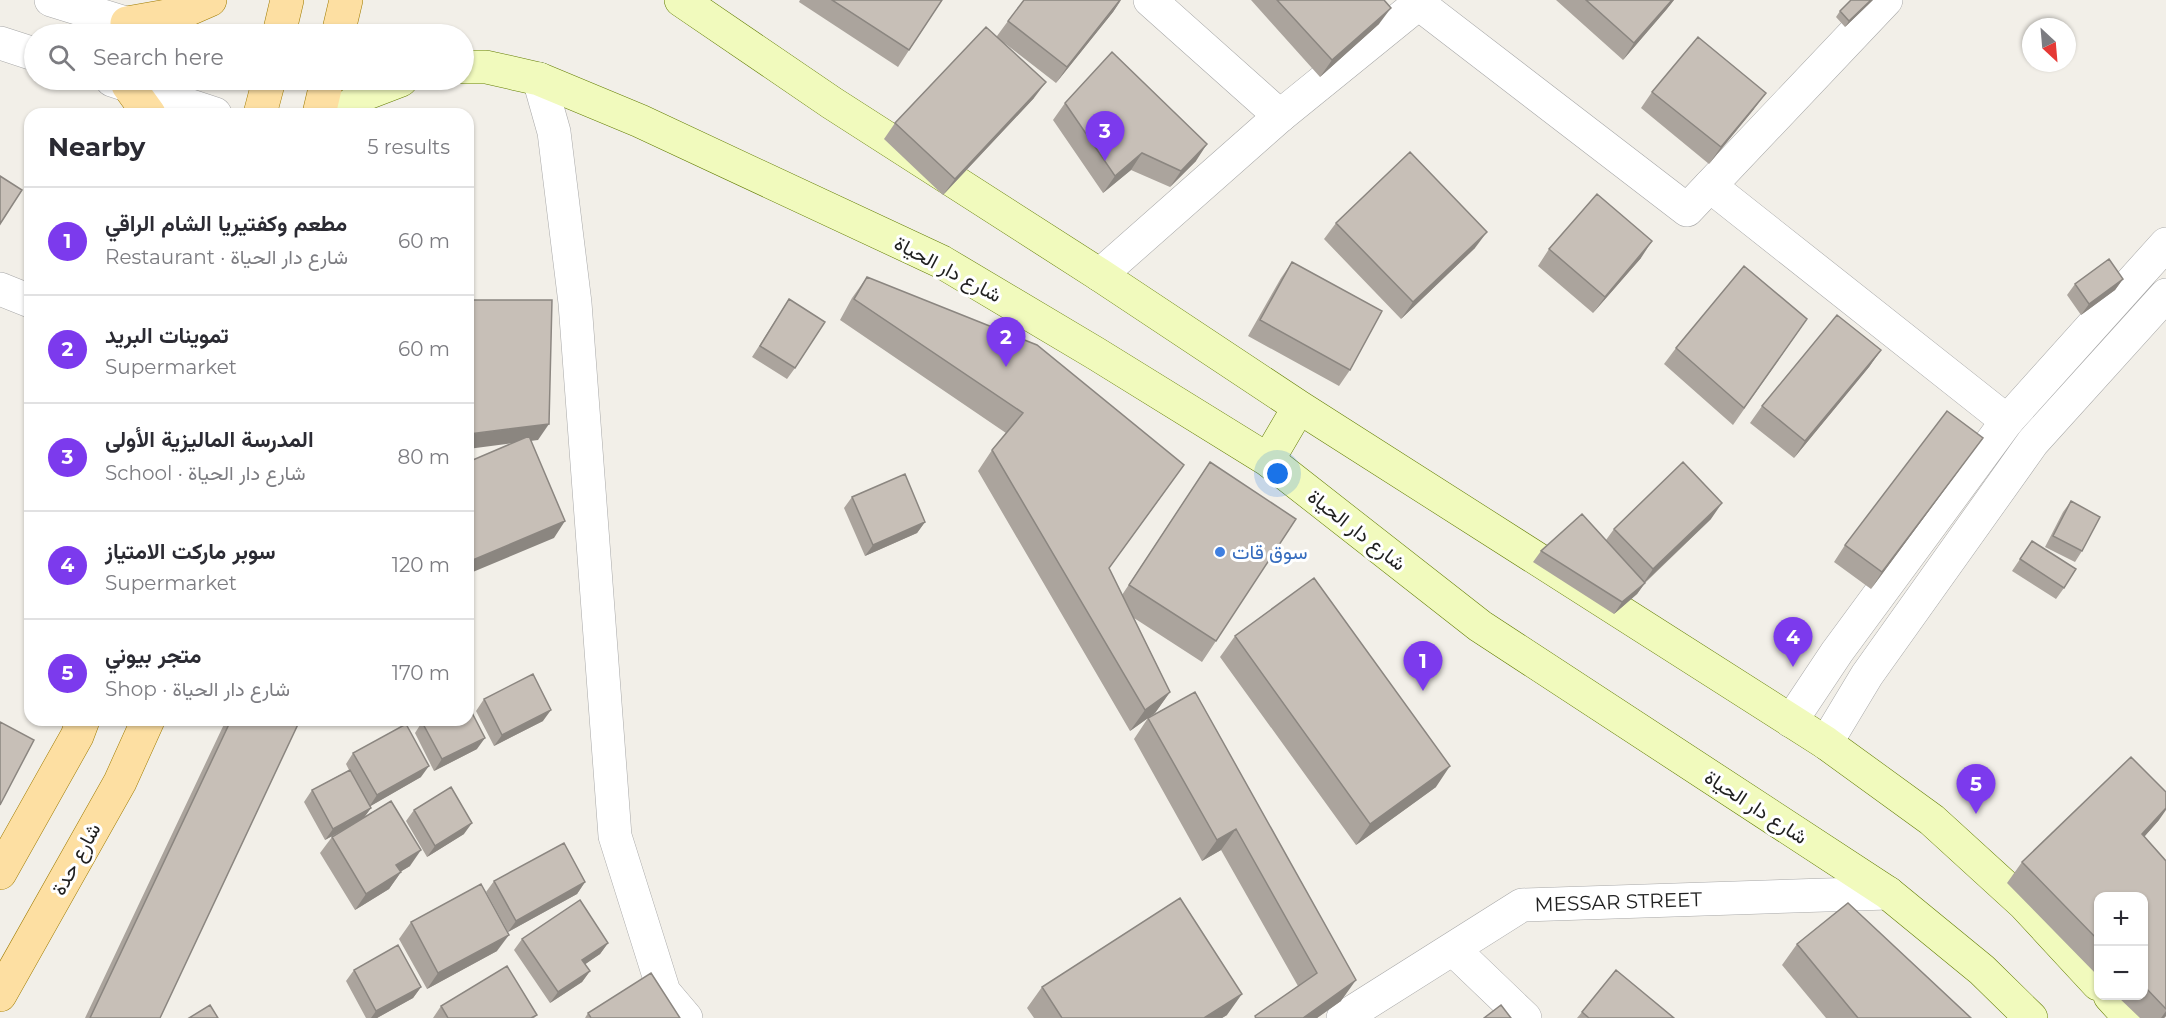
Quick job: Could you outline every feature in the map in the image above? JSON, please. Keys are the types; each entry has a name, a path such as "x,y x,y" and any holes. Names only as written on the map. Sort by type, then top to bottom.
{"main road":[{"path":"127,23 178,14 210,0"},
{"path":"281,24 287,0"},
{"path":"340,24 346,0"},
{"path":"681,0 832,103 1100,275 1299,407 1826,743 1932,820 2024,904 2094,980"},
{"name":"شارع دار الحياة","path":"474,67 486,67 539,79 640,121 942,262 1268,460 1480,626 1888,893 1982,970 2031,1018"},
{"path":"127,90 144,108"},
{"path":"262,108 266,90"},
{"path":"320,108 325,90"},
{"path":"346,108 375,90"},
{"path":"1268,460 1299,407"},
{"path":"1,868 81,726"},
{"name":"شارع حدة","path":"0,995 120,782 145,726"},
{"path":"2114,1000 2130,1018"}],"street":[{"path":"51,0 130,24"},
{"path":"1150,0 1280,116"},
{"path":"1100,275 1280,116 1421,2 1687,210 1886,0"},
{"path":"0,43 24,51"},
{"path":"539,79 554,132 575,303 615,836 664,992 686,1018"},
{"path":"144,90 197,108"},
{"path":"1710,186 2007,421"},
{"path":"1791,721 1837,652 2007,421 2166,244"},
{"path":"0,289 24,299"},
{"path":"1826,743 1867,675 2033,442 2166,295"},
{"name":"MESSAR STREET","path":"1343,1018 1454,950 1522,904 1888,893"},
{"path":"1454,950 1525,1018"}],"building":[{"path":"832,0 942,0 909,50"},
{"path":"1024,0 1120,0 1067,67 1008,21"},
{"path":"1277,0 1384,0 1391,8 1332,60"},
{"path":"1586,0 1672,0 1634,43"},
{"path":"1851,0 1871,0 1849,21 1840,11"},
{"path":"986,27 1046,82 955,179 895,123"},
{"path":"1698,37 1766,93 1721,147 1652,92"},
{"path":"1112,52 1207,144 1181,171 1142,153 1115,176 1065,103"},
{"path":"1410,152 1487,232 1413,302 1336,223"},
{"path":"0,176 22,190 0,224"},
{"path":"1597,194 1652,241 1605,297 1549,249"},
{"path":"2109,259 2123,279 2089,304 2075,284"},
{"path":"1292,262 1382,311 1350,370 1260,320"},
{"path":"1744,266 1807,319 1744,408 1676,348"},
{"path":"867,277 1037,345 1184,465 1109,568 1170,692 1145,710 992,450 1023,413 854,299"},
{"path":"789,299 825,322 795,368 760,346"},
{"path":"474,300 552,300 549,424 474,433"},
{"path":"1837,315 1881,350 1805,441 1762,406"},
{"path":"1947,411 1983,438 1882,572 1845,545"},
{"path":"529,436 565,521 474,559 474,459"},
{"path":"1210,462 1296,519 1216,641 1129,585"},
{"path":"1683,462 1722,503 1653,569 1614,529"},
{"path":"905,474 925,522 873,545 852,497"},
{"path":"2071,501 2100,517 2082,551 2053,536"},
{"path":"1582,514 1645,583 1622,602 1541,551"},
{"path":"2032,541 2076,569 2064,588 2020,559"},
{"path":"1314,578 1450,766 1370,824 1235,636"},
{"path":"533,674 551,710 502,735 484,699"},
{"path":"1195,692 1356,980 1303,1018 1256,1018 1255,1016 1317,973 1236,829 1217,840 1148,718"},
{"path":"474,717 485,738 442,759 424,726 474,726"},
{"path":"0,722 34,740 0,805"},
{"path":"228,726 297,726 160,1018 90,1018"},
{"path":"402,726 407,726 429,766 377,795 353,753"},
{"path":"2131,757 2166,792 2166,808 2142,834 2166,861 2166,1009 2148,990 2148,892 2094,892 2094,936 2022,862"},
{"path":"350,770 371,808 333,829 312,790"},
{"path":"451,787 472,823 435,846 414,810"},
{"path":"391,801 421,850 396,865 401,872 366,894 332,837"},
{"path":"564,843 585,882 516,921 494,881"},
{"path":"481,884 509,935 438,973 411,922"},
{"path":"1180,898 1242,994 1204,1018 1062,1018 1042,987"},
{"path":"580,900 608,943 582,960 590,971 558,992 522,939"},
{"path":"1848,903 1971,1018 1858,1018 1797,944"},
{"path":"398,945 421,987 376,1011 354,970"},
{"path":"507,966 537,1015 531,1018 448,1018 441,1006"},
{"path":"1616,970 1674,1018 1589,1018 1582,1012"},
{"path":"651,973 680,1018 591,1018 588,1013"},
{"path":"210,1005 218,1018 189,1018"},
{"path":"1501,1005 1511,1018 1484,1018"}],"place":[{"name":"المدرسة الماليزية الأولى","path":"1105,161"},
{"name":"تموينات البريد","path":"1006,367"},
{"name":"سوق قات","path":"1220,552"},
{"name":"سوبر ماركت الامتياز","path":"1793,667"},
{"name":"مطعم وكفتيريا الشام الراقي","path":"1423,691"},
{"name":"متجر بيوني","path":"1976,814"}]}
